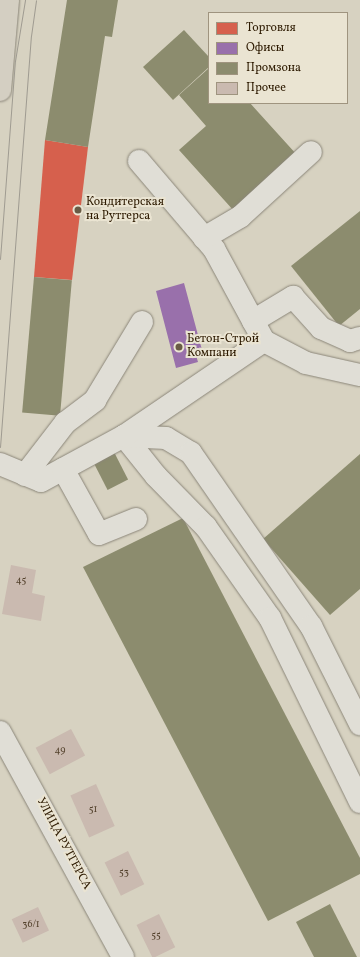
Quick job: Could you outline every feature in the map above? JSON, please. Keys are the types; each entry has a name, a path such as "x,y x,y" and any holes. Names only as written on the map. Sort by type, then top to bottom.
{"main road":[{"path":"0,90 8,0"}],"lane":[{"path":"204,238 240,217 311,152"},
{"path":"139,161 204,238 264,341 306,363 360,375"},
{"path":"253,321 293,297 320,328 350,341 360,338"},
{"path":"25,475 65,423 95,400 142,322"},
{"path":"0,464 41,481 124,436 264,341"},
{"path":"124,436 166,438 191,453 311,626 353,696 360,724"},
{"path":"124,436 156,476 206,527 270,618 360,802"},
{"path":"64,469 98,534 136,519"},
{"name":"УЛИЦА РУТГЕРСА","path":"0,732 123,957"}],"building: Торговля":[{"path":"45,140 88,147 72,280 34,277"}],"building: Офисы":[{"path":"184,283 202,350 195,352 198,362 176,368 156,291"}],"building: Промзона":[{"path":"67,0 118,0 112,37 105,36 88,147 45,140"},
{"path":"184,30 208,56 208,68 173,100 143,67"},
{"path":"208,69 208,104 251,104 297,155 234,211 179,150 206,126 179,95"},
{"path":"360,211 360,309 339,326 291,266"},
{"path":"34,277 72,280 60,416 22,412"},
{"path":"114,452 128,480 108,490 94,462"},
{"path":"360,454 360,589 330,615 263,539"},
{"path":"183,518 360,858 360,874 268,921 83,567"},
{"path":"330,904 357,957 314,957 296,922"}],"building: Прочее":[{"path":"11,565 36,570 32,593 45,596 41,621 2,614"},
{"path":"71,729 85,755 50,774 36,748"},
{"path":"96,784 115,826 89,837 70,795"},
{"path":"128,851 144,884 121,896 105,862"},
{"path":"38,907 49,931 23,943 12,919"},
{"path":"159,914 175,947 152,957 137,925"}],"tram line":[{"path":"0,259 15,61 25,0"},
{"path":"0,447 31,36 36,0"}],"place":[{"name":"Кондитерская на Рутгерса","path":"78,210"},
{"name":"Бетон-Строй Компани","path":"179,347"}]}
